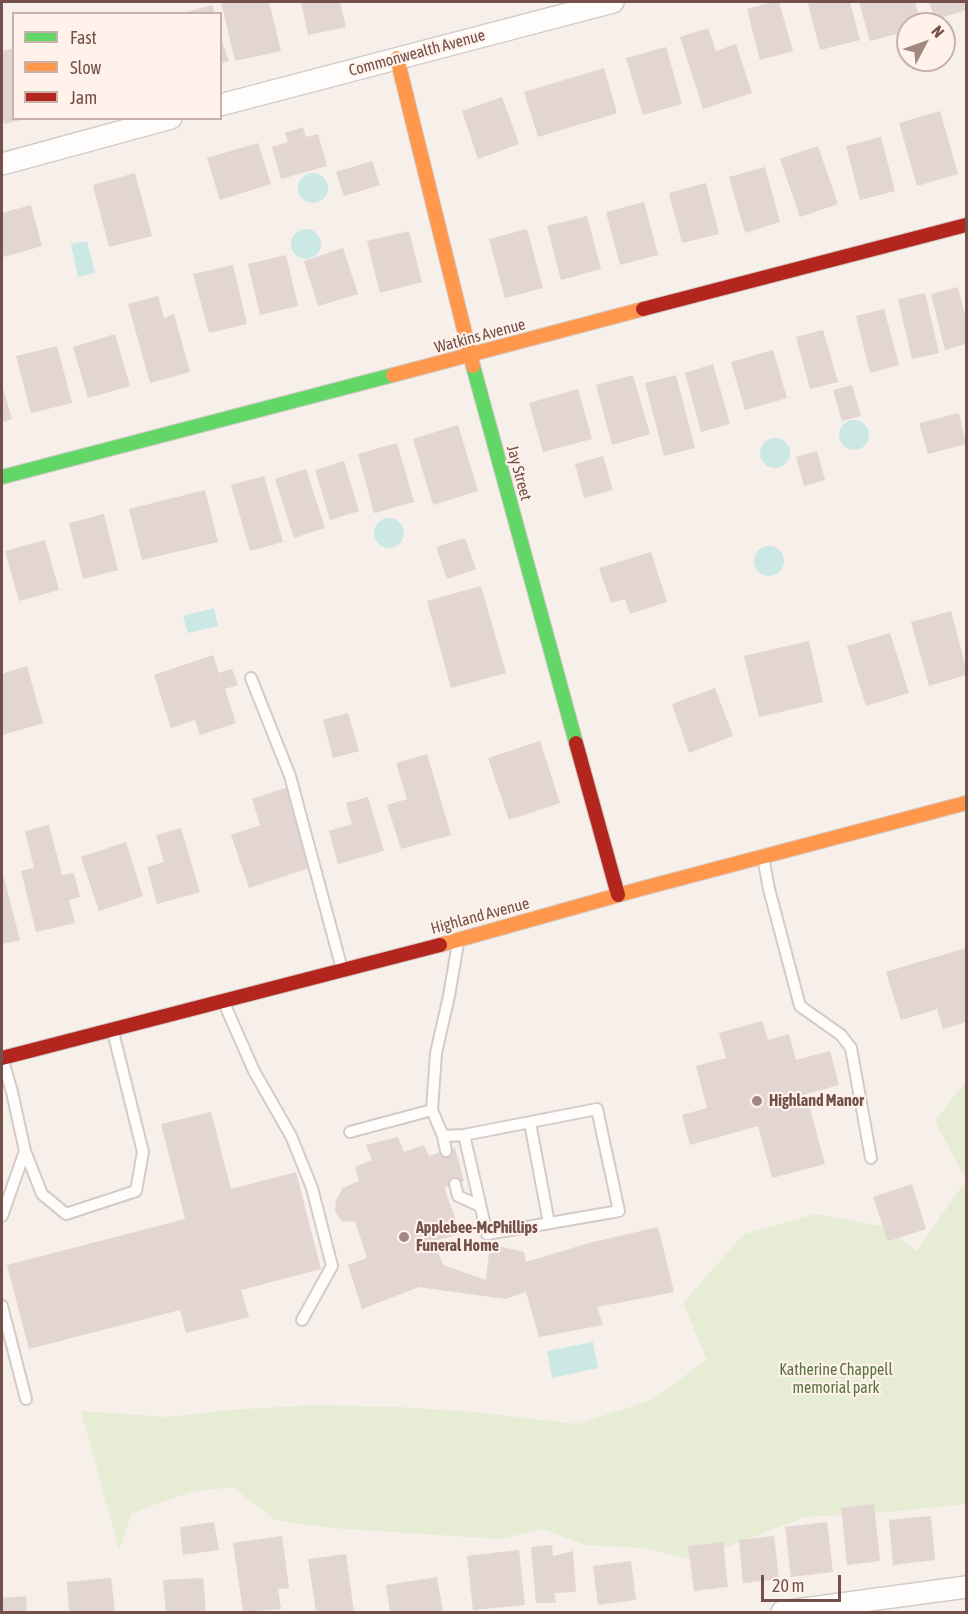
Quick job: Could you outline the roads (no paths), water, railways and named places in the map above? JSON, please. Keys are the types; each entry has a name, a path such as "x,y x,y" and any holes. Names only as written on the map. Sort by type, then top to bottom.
{"street":[{"name":"Commonwealth Avenue","path":"222,104 613,2"},
{"name":"Jay Street","path":"398,58 470,355 618,895"},
{"path":"2,164 164,120"},
{"name":"Watkins Avenue","path":"2,477 966,225"},
{"name":"Highland Avenue","path":"2,1058 459,940 618,895 966,803"},
{"path":"782,1612 966,1587"}],"lane":[{"path":"251,678 290,776 342,969"},
{"path":"763,857 769,889 801,1006 841,1035 851,1048 871,1158"},
{"path":"446,1151 443,1136 432,1110 436,1053 459,940"},
{"path":"223,1000 255,1071 291,1136 312,1188 332,1266 302,1320"},
{"path":"2,1058 25,1151 42,1194 66,1214 136,1191 143,1152 112,1029"},
{"path":"443,1136 464,1135 597,1109 619,1211 487,1234 464,1135"},
{"path":"350,1132 432,1110"},
{"path":"530,1123 549,1223"},
{"path":"2,1216 25,1151"},
{"path":"454,1184 458,1196 480,1206"},
{"path":"2,1306 26,1399"}],"water":[{"path":"313,173 323,178 328,188 323,198 313,203 303,198 298,188 303,178"},
{"path":"306,229 316,234 321,244 316,254 306,259 296,254 291,244 296,234"},
{"path":"87,241 95,273 78,277 71,244"},
{"path":"854,420 864,425 869,435 864,445 854,450 844,445 839,435 844,425"},
{"path":"775,438 785,443 790,453 785,463 775,468 765,463 760,453 765,443"},
{"path":"389,518 399,523 404,533 399,543 389,548 379,543 374,533 379,523"},
{"path":"769,546 779,551 784,561 779,571 769,576 759,571 754,561 759,551"},
{"path":"214,608 218,626 188,633 183,616"},
{"path":"593,1342 598,1368 552,1378 547,1351"}],"place":[{"name":"Highland Manor","path":"757,1101"},
{"name":"Applebee-McPhillips Funeral Home","path":"404,1237"}],"park label":[{"name":"Katherine Chappell memorial park","path":"836,1379"}]}
